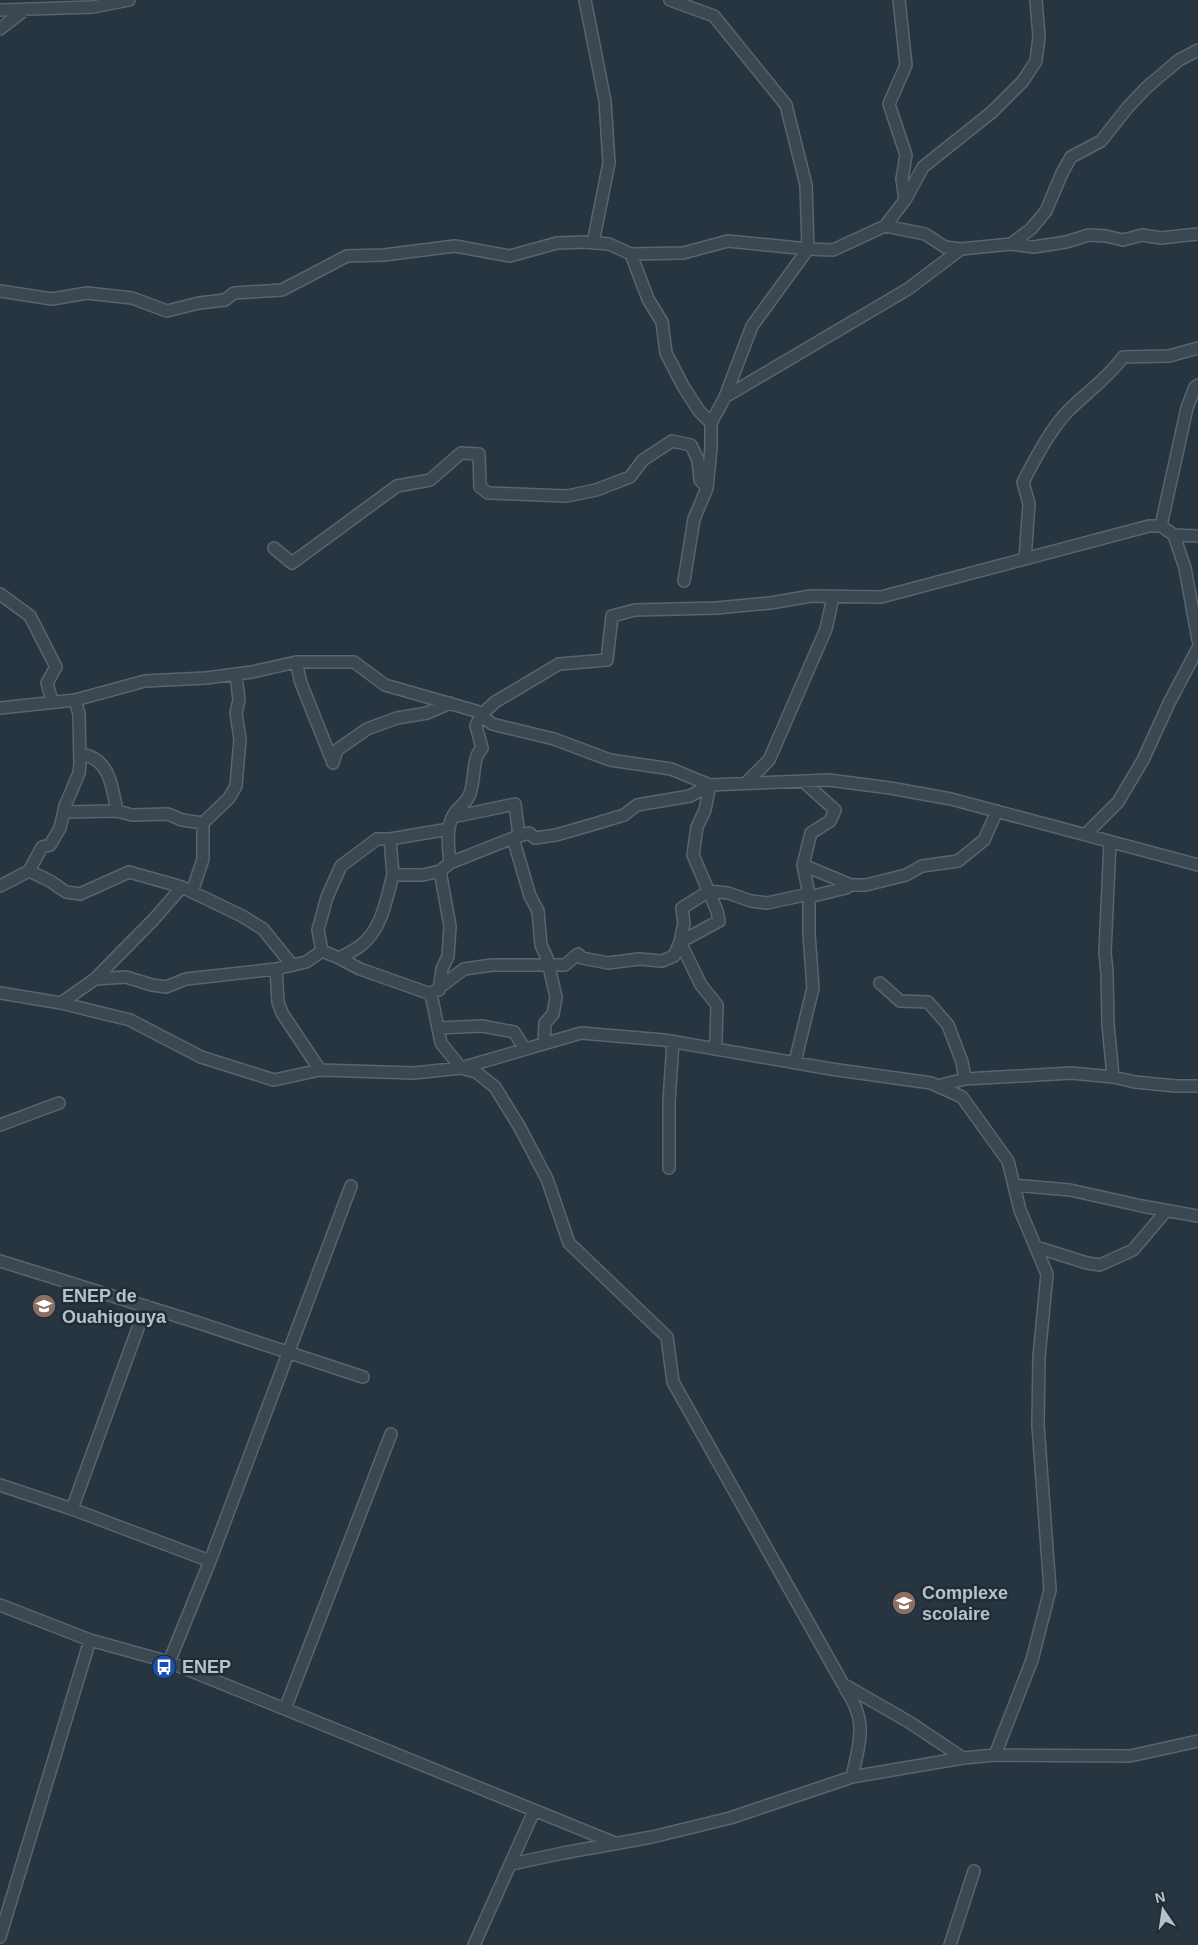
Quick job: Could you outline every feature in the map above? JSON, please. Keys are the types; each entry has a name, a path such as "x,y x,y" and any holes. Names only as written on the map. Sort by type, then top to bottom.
{"street":[{"path":"0,10 93,7 128,0"},
{"path":"585,0 605,100 609,163 593,243"},
{"path":"670,0 714,16 786,105 806,185 808,249 752,326 725,397 712,423 707,488 694,519 684,581"},
{"path":"899,0 906,65 889,104 906,155 902,179 905,200"},
{"path":"0,292 52,299 87,293 132,298 167,311 199,303 225,300 234,293 282,290 347,256 384,256 454,246 510,256 557,243 609,244 630,254 683,253 728,241 833,250 885,226 905,200 924,167 992,112 1022,82 1036,61 1038,37 1036,0"},
{"path":"0,29 26,9"},
{"path":"1011,244 1031,229 1046,211 1062,172 1072,157 1101,140 1147,87 1179,60 1198,50"},
{"path":"885,226 925,234 945,247 961,249 1011,244 1034,247 1066,242 1089,235 1123,240 1142,235 1161,238 1198,234"},
{"path":"725,397 908,289 961,249"},
{"path":"630,254 648,299 662,322 666,353 683,386 699,411 712,423"},
{"path":"1025,559 1029,504 1023,482 1037,455 1067,412 1112,372 1123,357 1169,356 1198,348"},
{"path":"1161,526 1187,408 1195,387 1198,385"},
{"path":"274,548 292,564 397,486 430,480 461,453 479,454 480,487 488,493 567,496 596,490 630,477 643,460 672,441 691,445 698,460 700,480 707,488"},
{"path":"450,863 449,829 454,812 469,797 474,780 476,757 482,748 476,726 481,715 496,702 559,664 607,660 612,616 635,610 690,610 770,603 811,596 881,597 1148,526 1161,526 1174,534 1198,536"},
{"path":"1174,534 1185,568 1198,640"},
{"path":"0,594 30,616 56,667 47,682 52,702"},
{"path":"747,782 769,760 826,629 833,597"},
{"path":"1085,835 1118,802 1142,760 1198,648"},
{"path":"0,708 75,700 144,680 206,678 296,662 354,662 385,685 476,711 492,724 554,739 610,760 671,769 710,785"},
{"path":"296,662 301,683 333,762 336,750 366,729 397,718 427,712 450,704"},
{"path":"61,1003 95,979 154,919 187,889 203,859 203,823 229,798 236,786 240,740 236,713 239,700 236,674"},
{"path":"0,886 29,871 42,847 50,845 60,828 78,773 80,754 79,714 75,700"},
{"path":"80,754 91,756 103,765 113,788 117,810"},
{"path":"393,875 423,875 440,871 450,863 516,837 529,834 535,838 562,833 624,815 637,805 690,796 710,785 829,780 951,799 1198,865"},
{"path":"795,1062 813,988 809,934 809,895 803,865 811,833 830,821 835,810 804,782"},
{"path":"680,942 719,921 717,911 693,855 697,827 705,810 710,785"},
{"path":"453,817 515,804 516,837 530,896 538,911 541,945 556,997 553,1014 545,1023 544,1044"},
{"path":"64,812 117,810 132,815 168,814 182,820 203,823"},
{"path":"803,865 851,885 866,885 906,876 922,866 958,861 984,840 997,811"},
{"path":"322,952 318,930 327,897 341,866 377,840 449,829"},
{"path":"339,958 360,946 372,934 383,914 393,875 390,839"},
{"path":"1110,842 1105,952 1108,1024 1113,1077"},
{"path":"29,871 50,881 66,892 80,894 129,872 187,889 242,916 263,929 292,966"},
{"path":"440,871 450,926 448,956 435,992 441,1042 461,1068 476,1072 495,1086 547,1179 569,1243 666,1337 673,1382 843,1684 856,1703 861,1726 852,1777"},
{"path":"435,992 464,969 492,965 565,966 578,954 582,958 608,963 639,960 662,961 674,956 680,942 684,923 682,908 709,891 728,893 751,901 766,903 846,888 851,885"},
{"path":"680,942 702,985 717,1005 716,1041 714,1048"},
{"path":"95,979 126,977 152,986 166,987 186,979 292,966 306,962 322,952"},
{"path":"322,952 360,969 435,992"},
{"path":"276,969 278,1002 282,1013 320,1070"},
{"path":"880,983 900,1000 928,1002 948,1025 962,1062 965,1079"},
{"path":"0,993 61,1003 130,1020 201,1057 274,1080 320,1070 414,1073 461,1068 581,1033 673,1042 931,1083 962,1096 1008,1161 1020,1210 1047,1274 1039,1357 1038,1425 1050,1590 1032,1660 995,1756"},
{"path":"438,1028 482,1026 514,1032 525,1049"},
{"path":"669,1168 668,1141 673,1042"},
{"path":"937,1086 965,1079 1072,1073 1113,1077 1135,1082 1198,1086"},
{"path":"0,1125 59,1103"},
{"path":"1014,1185 1070,1190 1198,1216"},
{"path":"169,1662 210,1562 351,1186"},
{"path":"1036,1247 1087,1263 1100,1265 1133,1250 1166,1211"},
{"path":"0,1261 146,1306 363,1377"},
{"path":"72,1509 146,1306"},
{"path":"285,1709 391,1434"},
{"path":"0,1486 72,1509 210,1562"},
{"path":"0,1605 90,1640 169,1662 615,1844"},
{"path":"0,1937 90,1640"},
{"path":"843,1684 909,1722 963,1758"},
{"path":"512,1864 652,1837 730,1818 852,1777 963,1758 995,1756 1130,1756 1198,1742"},
{"path":"474,1945 512,1864 534,1811"},
{"path":"950,1945 974,1872"}],"place":[{"name":"ENEP de Ouahigouya","path":"44,1306"},
{"name":"Complexe scolaire","path":"904,1603"},
{"name":"ENEP","path":"164,1667"}]}
